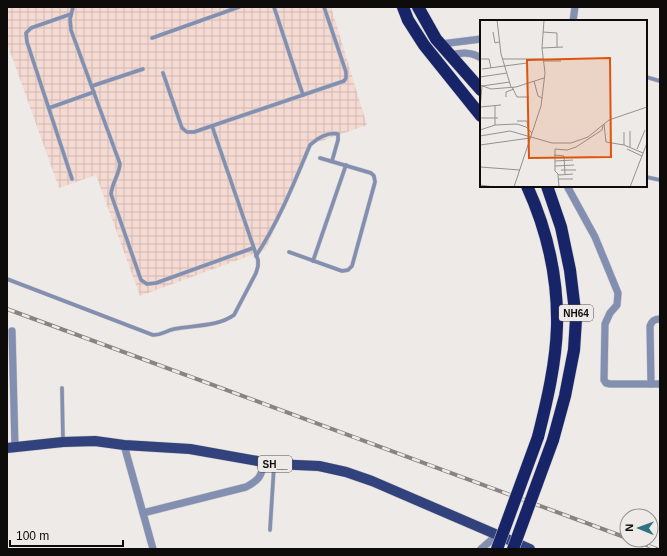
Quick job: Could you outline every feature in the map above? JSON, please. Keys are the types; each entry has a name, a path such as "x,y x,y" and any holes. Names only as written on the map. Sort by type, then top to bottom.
{"highway":[{"path":"403,7 408,20 424,45 480,115"},
{"path":"418,7 436,39 480,89"},
{"name":"NH64","path":"497,549 538,437 554,361 557,326 556,290 545,233 538,209 527,187"},
{"name":"NH64","path":"513,549 553,440 565,396 574,350 576,319 570,270 561,227 547,187"}],"main road":[{"name":"SH__","path":"11,448 62,442 96,441 124,446 190,449 269,463 319,466 346,472 372,481 530,549"}],"street":[{"path":"573,20 575,7"},
{"path":"441,44 480,39"},
{"path":"450,55 469,53 475,54 480,57"},
{"path":"568,187 595,237 618,292 616,305 605,324 604,380 606,383 610,384 660,384"},
{"path":"651,384 650,326 655,319 660,319"},
{"path":"11,448 10,372 12,331"},
{"path":"124,446 153,549"},
{"path":"143,513 246,487 257,481 269,463"},
{"path":"481,549 497,535"}],"lane":[{"path":"73,7 70,19 71,30 120,164 120,172 111,187 111,194 141,280 147,284 156,283 253,248"},
{"path":"152,38 239,7"},
{"path":"274,7 303,95"},
{"path":"163,73 182,128 187,132 194,132 344,81 346,78 346,72 324,7"},
{"path":"71,14 31,28 26,33 27,42 72,179"},
{"path":"92,86 143,69"},
{"path":"647,77 660,81"},
{"path":"49,108 94,92"},
{"path":"7,279 149,334 161,335 171,330 228,320 234,315 256,273 258,266 256,256 212,126"},
{"path":"256,256 279,217 310,145 316,140 333,133 338,134 338,140 332,161"},
{"path":"289,252 342,271 348,270 352,266 375,182 374,176 371,173 320,158"},
{"path":"313,261 346,166"},
{"path":"647,177 660,180"},
{"path":"62,388 62,442"},
{"path":"269,463 270,530"}],"shaded area":[{"path":"7,7 331,7 367,125 313,144 265,250 140,296 96,175 59,188 7,43"}],"railway":[{"path":"7,309 619,535"}]}
